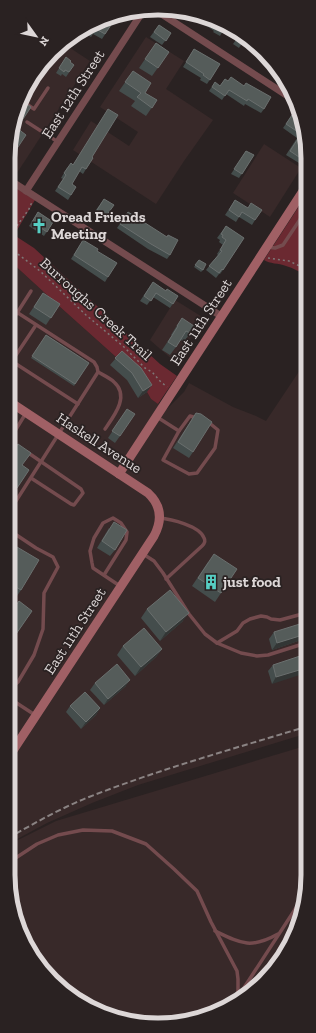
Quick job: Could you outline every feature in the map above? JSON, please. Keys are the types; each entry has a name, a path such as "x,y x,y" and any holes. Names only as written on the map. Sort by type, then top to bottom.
{"main road":[{"name":"East 11th Street","path":"119,474 301,194"},
{"name":"Haskell Avenue","path":"15,405 143,489 152,497 159,511 159,518"},
{"name":"East 11th Street","path":"15,748 142,553 157,529 159,518"}],"street":[{"path":"163,15 286,95"},
{"name":"East 12th Street","path":"26,191 140,16"},
{"path":"15,184 221,316"}],"lane":[{"path":"26,104 34,109 48,88"},
{"path":"27,122 58,142"},
{"path":"266,247 275,248 283,245 301,219"},
{"path":"15,317 31,292"},
{"path":"18,313 94,362 98,372 114,382 120,389 120,405 105,429"},
{"path":"15,355 36,325"},
{"path":"15,364 78,404"},
{"path":"15,503 98,372"},
{"path":"15,432 26,413"},
{"path":"190,416 206,420 218,430 215,448 197,473 189,474 163,460 179,431 190,416"},
{"path":"156,417 179,431"},
{"path":"15,444 81,489 83,493 74,505 31,478"},
{"path":"104,575 126,540 127,532 121,523 113,518 103,523 94,538 90,551 93,568 121,586"},
{"path":"159,518 171,519 191,526 205,538 202,546 166,579"},
{"path":"15,534 52,557 58,566 44,593 42,629 34,655 15,685"},
{"path":"142,553 154,561 189,614 205,634 217,643 257,656 268,655 301,645"},
{"path":"217,643 250,619 261,616 280,620 301,614"},
{"path":"15,702 36,716"},
{"path":"15,858 37,844 58,835 83,830 112,830 146,844 197,891 237,971 238,993"},
{"path":"244,989 297,906"},
{"path":"216,931 236,941 252,944 270,939 279,934"}],"path":[{"path":"15,227 35,197"},
{"name":"Burroughs Creek Trail","path":"15,252 40,271 86,315 124,347 145,368 152,372 166,387"},
{"path":"268,258 289,261 301,267"}],"shaded area":[{"path":"146,37 184,61 166,89 213,120 156,204 73,150 91,121 129,146 138,132 100,107"},
{"path":"68,47 90,61 17,173 15,172 16,139 26,103 34,86 50,64"},
{"path":"264,144 301,168 270,217 233,193"},
{"path":"15,188 35,200 15,233"},
{"path":"301,203 301,272 289,267 264,260"},
{"path":"15,236 34,248 160,364 177,376 158,404 151,399 147,392 116,357 15,266"},
{"path":"15,266 116,357 147,392 151,399 167,409 184,392 189,383 233,407 266,421 301,368 301,735 138,785 47,823 15,840"},
{"path":"175,300 204,318 175,362 150,340"},
{"path":"301,747 301,884 296,912 290,930 282,946 266,969 252,983 230,999 195,1013 167,1018 139,1017 103,1007 86,999 64,983 50,969 39,954 26,930 16,894 15,842 56,821"}],"building":[{"path":"112,23 105,34 96,29"},
{"path":"159,25 171,33 166,41 154,32"},
{"path":"156,43 169,52 158,68 145,59"},
{"path":"194,49 220,64 210,80 186,62"},
{"path":"66,57 74,65 69,72 65,70 64,72 59,68"},
{"path":"133,71 151,83 145,93 157,100 152,108 137,97 141,93 125,82"},
{"path":"231,77 244,86 246,83 271,97 264,109 229,90 225,96 212,87 215,82 220,86 225,79 228,81"},
{"path":"26,104 31,107 19,125"},
{"path":"108,109 118,115 86,169 82,167 72,184 76,187 71,195 58,187 66,175 64,173 71,163 73,165"},
{"path":"292,115 295,117 299,132 286,124"},
{"path":"18,129 26,135 16,150 16,139"},
{"path":"299,136 301,158 290,151"},
{"path":"246,151 254,155 242,174 234,169"},
{"path":"104,199 114,205 106,216 97,210"},
{"path":"235,200 248,208 251,203 262,210 255,220 242,212 239,217 229,210"},
{"path":"38,212 53,222 47,232 32,222"},
{"path":"128,212 167,237 168,235 178,240 170,255 120,224"},
{"path":"226,226 244,238 223,270 222,269 219,273 209,266 222,251 220,250 226,240 221,234"},
{"path":"83,240 98,249 97,251 117,263 108,277 74,255"},
{"path":"199,260 206,264 203,270 195,265"},
{"path":"153,282 166,291 167,289 178,296 173,304 156,293 151,301 144,296"},
{"path":"43,293 60,304 51,318 34,307"},
{"path":"182,318 194,326 190,333 186,331 176,347 168,342"},
{"path":"46,335 89,363 75,384 32,356"},
{"path":"122,351 141,368 152,385 143,391 132,373 115,358"},
{"path":"127,409 135,414 120,436 112,431"},
{"path":"196,413 201,414 212,422 193,452 178,442"},
{"path":"18,444 31,453 22,465 29,470 17,488 15,487 15,448"},
{"path":"114,522 127,530 115,550 102,541"},
{"path":"17,547 39,560 21,590 15,586 15,550"},
{"name":"just food","path":"214,554 237,569 221,593 198,578"},
{"path":"170,590 189,613 166,632 147,609"},
{"path":"19,601 32,611 15,636 15,607"},
{"path":"301,624 301,636 277,643 274,632"},
{"path":"144,628 162,649 141,667 123,646"},
{"path":"301,656 301,670 276,677 273,665"},
{"path":"117,664 130,680 108,699 95,683"},
{"path":"85,692 100,708 86,722 70,706"}],"railway":[{"path":"15,834 48,816 89,797 143,777 301,728"}],"place":[{"name":"Oread Friends Meeting","path":"39,226"},
{"name":"just food","path":"211,582"}]}
